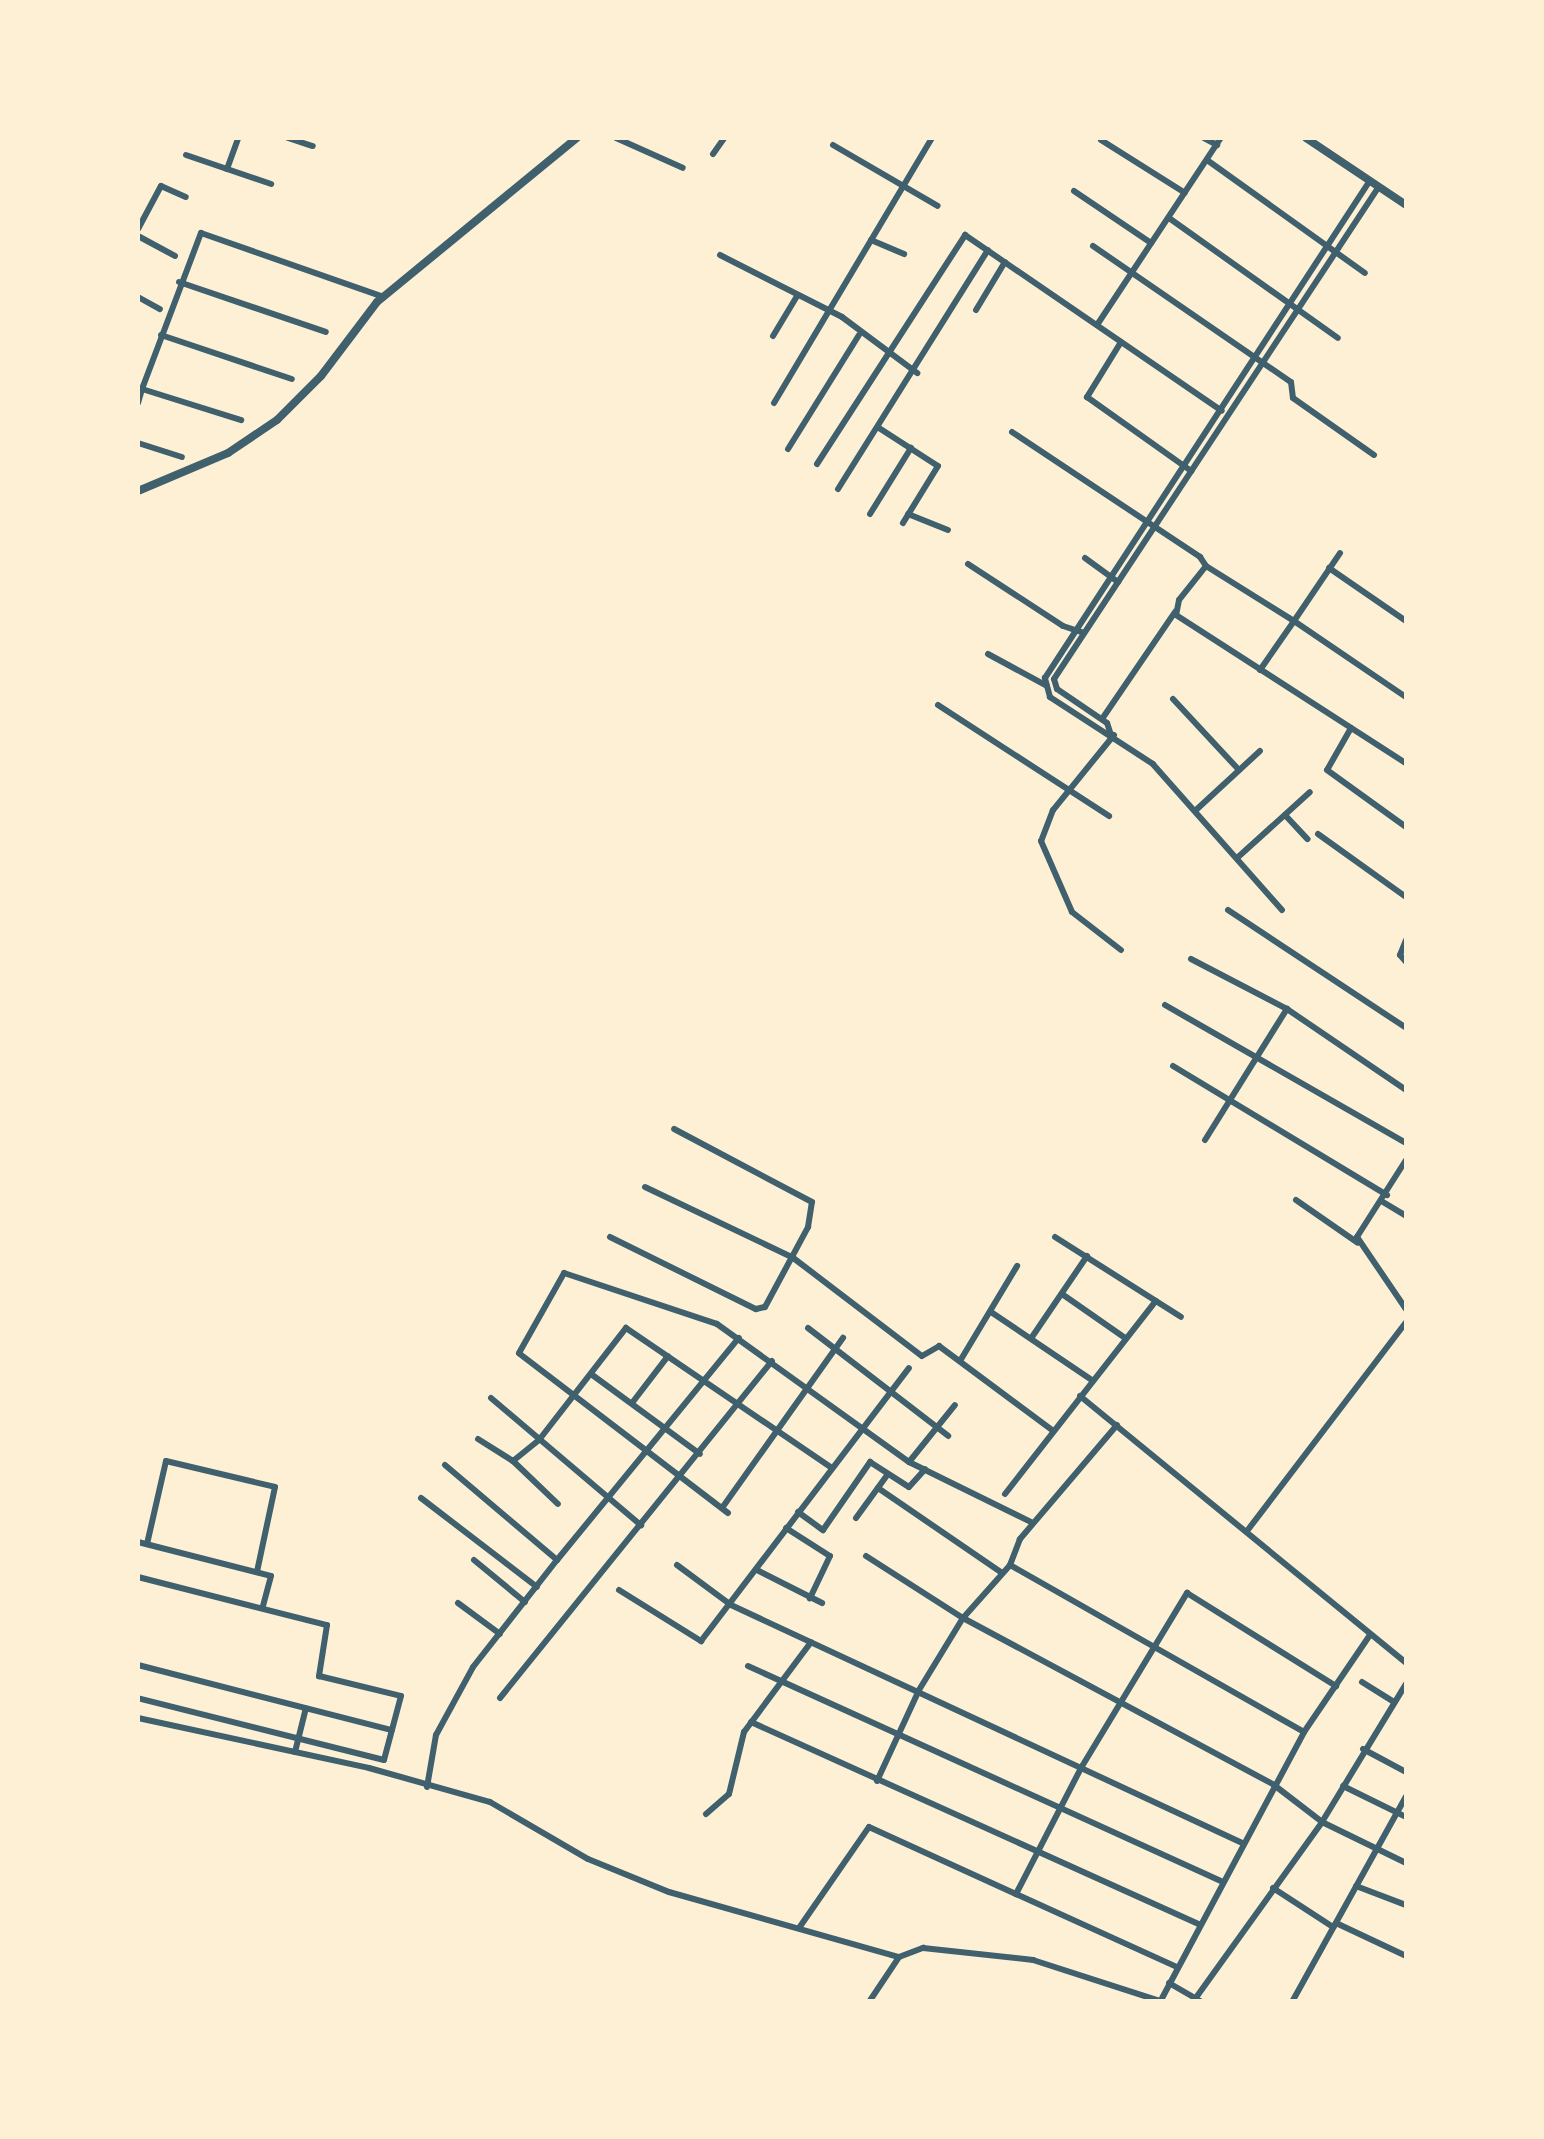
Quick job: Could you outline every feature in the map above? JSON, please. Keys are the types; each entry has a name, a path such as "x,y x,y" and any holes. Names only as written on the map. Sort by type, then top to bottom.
{"street":[{"path":"226,169 238,138"},
{"path":"288,138 313,146"},
{"path":"138,491 228,453 277,420 384,297 577,138"},
{"path":"616,138 682,168"},
{"path":"714,154 724,138"},
{"path":"774,404 932,138"},
{"path":"1097,325 1219,141 1204,138"},
{"path":"1306,138 1406,205"},
{"path":"1100,140 1185,193"},
{"path":"833,145 938,206"},
{"path":"186,155 271,184"},
{"path":"1207,160 1365,273"},
{"path":"1045,687 1054,684 1191,470 1291,300 1369,182"},
{"path":"176,256 138,232 161,186 186,197"},
{"path":"1045,687 1072,630 1183,465 1264,361 1378,188"},
{"path":"1074,191 1151,244"},
{"path":"1168,218 1300,306 1338,338"},
{"path":"1344,220 1353,226"},
{"path":"138,402 201,233 384,297"},
{"path":"817,464 965,235 1224,412"},
{"path":"871,240 904,254"},
{"path":"1093,246 1134,269 1264,361 1291,382 1293,398 1374,456"},
{"path":"838,489 916,373 988,250"},
{"path":"720,256 829,310 916,373"},
{"path":"976,310 1005,262"},
{"path":"180,282 326,332"},
{"path":"773,336 797,296"},
{"path":"138,297 160,309"},
{"path":"788,449 859,334"},
{"path":"161,335 292,379"},
{"path":"1121,342 1087,398 1191,470"},
{"path":"142,389 241,420"},
{"path":"880,428 938,466 902,523"},
{"path":"1012,432 1406,697"},
{"path":"138,443 182,458"},
{"path":"870,514 912,448"},
{"path":"908,514 948,530"},
{"path":"1260,670 1340,553"},
{"path":"1084,558 1118,582"},
{"path":"968,564 1072,630 1084,633"},
{"path":"1102,720 1206,566"},
{"path":"1329,568 1406,621"},
{"path":"1175,611 1406,763"},
{"path":"988,654 1045,687 1086,722 1112,733"},
{"path":"1054,684 1102,720 1196,810 1282,910"},
{"path":"1173,698 1239,770"},
{"path":"938,705 1073,789 1109,816"},
{"path":"1351,728 1327,770 1406,827"},
{"path":"1112,733 1073,789 1053,810 1041,841 1072,912 1121,950"},
{"path":"1196,810 1260,751"},
{"path":"1238,858 1310,792"},
{"path":"1284,815 1306,839"},
{"path":"1318,834 1406,896"},
{"path":"1228,910 1406,1028"},
{"path":"1406,940 1400,955 1406,962"},
{"path":"1191,959 1287,1009 1406,1090"},
{"path":"1165,1005 1406,1143"},
{"path":"1205,1140 1287,1009"},
{"path":"1174,1066 1385,1198 1406,1216"},
{"path":"610,1236 756,1310 765,1307 813,1212 805,1194 674,1129"},
{"path":"1359,1244 1360,1231 1385,1198 1406,1160"},
{"path":"645,1187 792,1258 922,1356 940,1346 1052,1430"},
{"path":"1296,1200 1359,1244 1406,1309"},
{"path":"1056,1237 1181,1317"},
{"path":"1032,1336 1087,1256"},
{"path":"960,1361 1017,1266"},
{"path":"843,1338 810,1389 725,1510 518,1350 568,1272 739,1338 772,1361 810,1389 864,1428 909,1462 1033,1524"},
{"path":"1062,1294 1125,1338"},
{"path":"1005,1494 1156,1301"},
{"path":"991,1312 1092,1380"},
{"path":"1247,1531 1406,1322"},
{"path":"514,1461 539,1440 626,1328 778,1435 832,1468"},
{"path":"808,1328 948,1436"},
{"path":"426,1788 436,1735 500,1634 739,1338"},
{"path":"632,1404 668,1356"},
{"path":"500,1698 772,1361"},
{"path":"619,1590 701,1642 909,1368"},
{"path":"591,1374 700,1454"},
{"path":"1080,1396 1406,1664"},
{"path":"491,1398 640,1525"},
{"path":"909,1462 954,1405"},
{"path":"877,1780 919,1690 964,1618 1010,1565 1033,1524 1117,1424"},
{"path":"478,1439 514,1461 558,1504"},
{"path":"147,1544 166,1460 275,1487 256,1572"},
{"path":"798,1512 823,1530 870,1462 912,1486 925,1470"},
{"path":"446,1465 558,1560"},
{"path":"856,1518 888,1474"},
{"path":"878,1488 1002,1573"},
{"path":"422,1498 537,1587"},
{"path":"786,1528 830,1556 810,1598"},
{"path":"138,1542 271,1576 263,1606"},
{"path":"866,1556 964,1618 1125,1700 1274,1785 1322,1822 1406,1863"},
{"path":"474,1560 524,1602"},
{"path":"1010,1565 1304,1732"},
{"path":"677,1566 731,1605 1242,1843"},
{"path":"757,1570 822,1603"},
{"path":"138,1577 327,1625 319,1676 401,1696 384,1760 138,1698"},
{"path":"1016,1894 1081,1768 1187,1593 1336,1686"},
{"path":"458,1602 500,1634"},
{"path":"869,2002 899,1957 923,1948 1033,1960 1160,2001 1304,1732 1370,1635"},
{"path":"706,1814 728,1794 734,1751 811,1642"},
{"path":"138,1665 392,1730"},
{"path":"748,1666 898,1738 1221,1882"},
{"path":"1362,1682 1394,1702"},
{"path":"1169,1983 1199,2000 1322,1822 1362,1750 1406,1684"},
{"path":"295,1752 306,1708"},
{"path":"138,1718 295,1752 490,1802 588,1859 668,1892 899,1957"},
{"path":"752,1722 1199,1924"},
{"path":"1362,1750 1406,1772"},
{"path":"1344,1786 1406,1817"},
{"path":"1292,2002 1406,1796"},
{"path":"799,1928 869,1828 1177,1967"},
{"path":"1356,1886 1406,1905"},
{"path":"1273,1888 1334,1925 1406,1956"}]}
